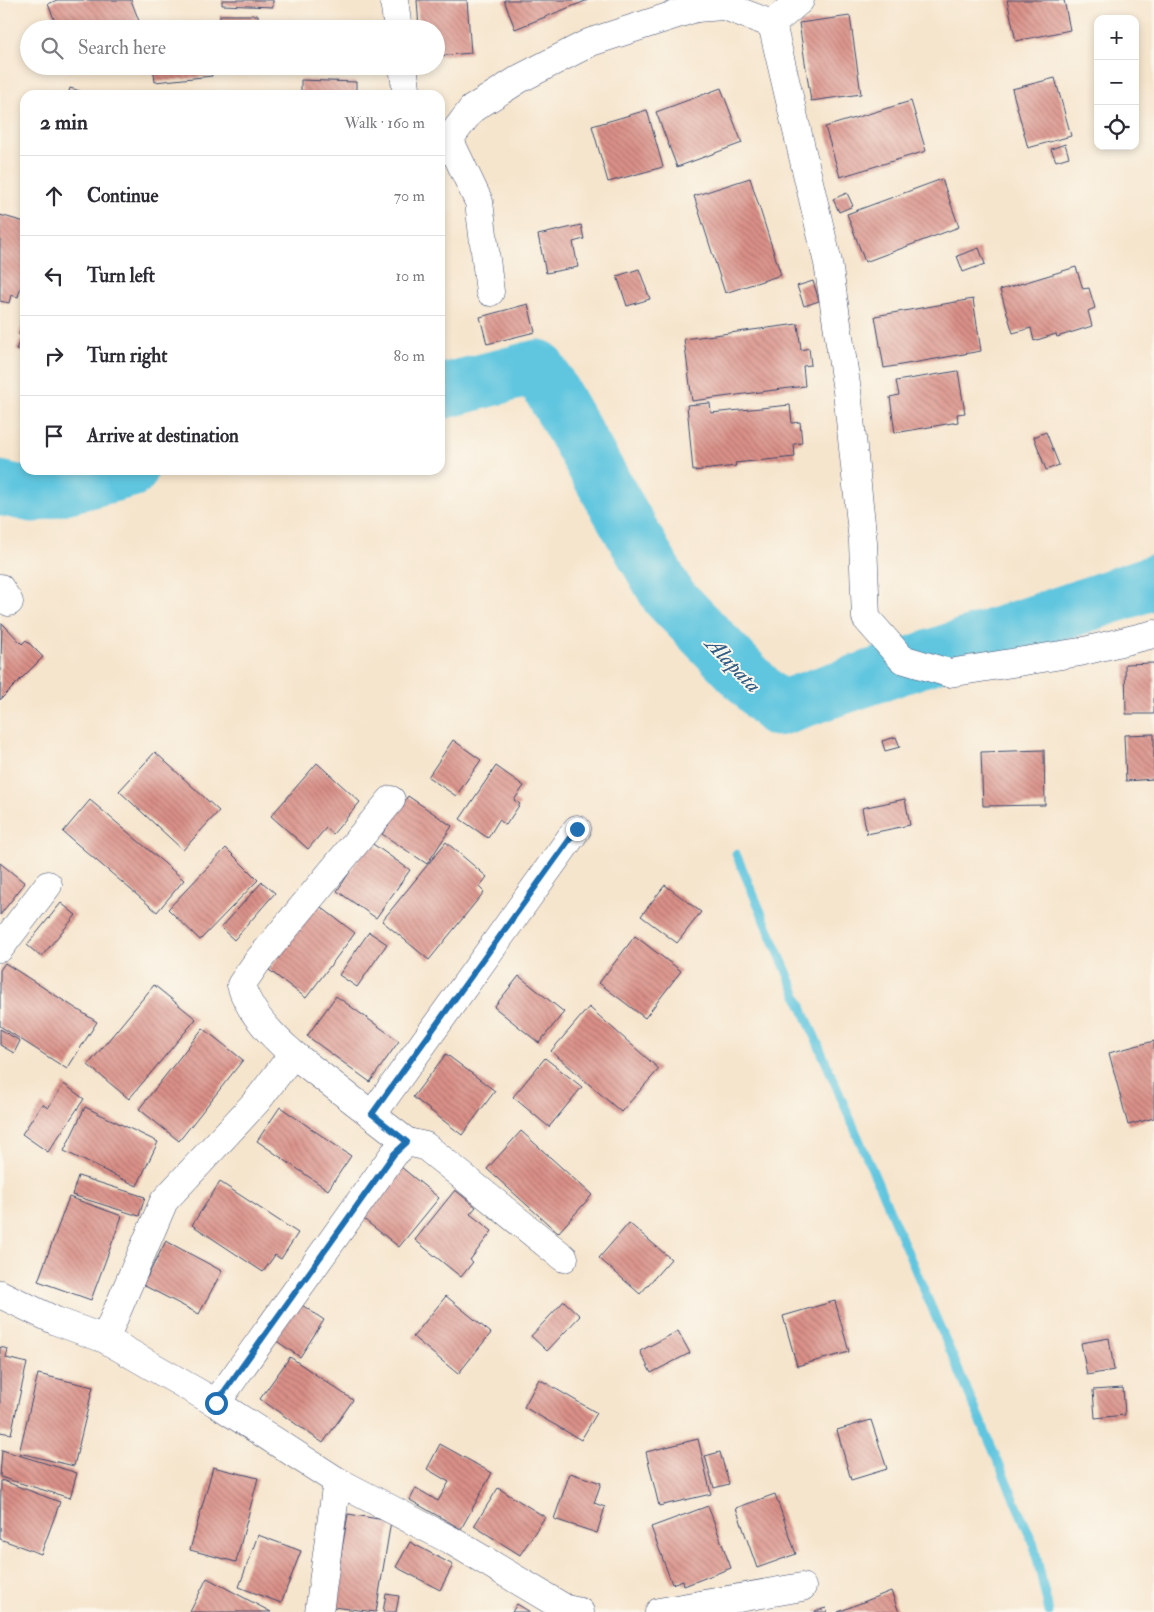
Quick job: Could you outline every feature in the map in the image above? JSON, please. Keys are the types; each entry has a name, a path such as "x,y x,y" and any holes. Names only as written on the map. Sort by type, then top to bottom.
{"street":[{"path":"394,0 397,20"},
{"path":"772,24 800,0"},
{"path":"490,292 479,202 445,145 472,109 521,78 591,42 694,4 724,6 772,24"},
{"path":"772,24 828,264 847,391 863,542 866,618 902,659 949,672 1080,652 1154,634"},
{"path":"404,75 406,90"},
{"path":"391,800 257,962 241,985 245,998 274,1038 293,1054 407,1142 425,1146 564,1258"},
{"path":"372,1114 577,829"},
{"path":"0,948 48,885"},
{"path":"105,1339 164,1201 257,1101 293,1054"},
{"path":"216,1403 394,1154 407,1142"},
{"path":"0,1294 56,1320 105,1339 216,1403 337,1482 452,1541 566,1609 580,1612"},
{"path":"320,1612 337,1482"},
{"path":"659,1612 802,1587"}],"building":[{"path":"57,0 131,0 139,20 54,20 48,4"},
{"path":"222,0 273,0 273,7 222,5"},
{"path":"417,0 467,0 471,53 445,55 445,20 418,20"},
{"path":"504,0 588,0 515,29"},
{"path":"1007,0 1064,0 1070,30 1016,41"},
{"path":"220,15 258,15 258,20 220,20"},
{"path":"850,16 861,94 811,101 799,23"},
{"path":"154,75 212,75 212,76 155,82"},
{"path":"1055,78 1071,136 1028,148 1012,89"},
{"path":"301,80 356,82 356,90 301,90"},
{"path":"721,88 742,143 677,167 656,112"},
{"path":"911,101 926,151 840,177 825,127"},
{"path":"647,110 663,167 608,182 592,126"},
{"path":"1065,144 1069,157 1056,161 1051,149"},
{"path":"750,178 781,275 725,293 694,196"},
{"path":"942,179 959,227 865,262 847,214"},
{"path":"847,193 853,206 839,212 833,199"},
{"path":"0,215 20,221 20,290 18,297 11,295 9,303 0,301"},
{"path":"581,225 584,239 573,242 578,267 546,273 538,235"},
{"path":"979,248 985,264 963,272 957,256"},
{"path":"1076,267 1083,289 1089,288 1095,308 1088,311 1092,326 1057,337 1056,334 1034,341 1031,328 1013,333 1000,290"},
{"path":"639,269 650,299 627,306 617,276"},
{"path":"813,281 819,301 804,306 797,286"},
{"path":"973,299 981,351 884,368 875,316"},
{"path":"528,304 535,332 487,344 480,317"},
{"path":"798,324 801,350 809,348 811,365 803,366 805,386 692,401 684,339"},
{"path":"20,341 20,351 16,349"},
{"path":"958,371 965,413 957,414 958,422 895,433 890,397 899,395 896,381"},
{"path":"710,403 711,413 790,405 792,423 800,422 802,443 794,444 795,457 735,463 736,466 693,471 687,405"},
{"path":"1046,432 1059,465 1046,470 1034,437"},
{"path":"2,623 22,644 26,640 43,657 0,700"},
{"path":"1154,663 1154,714 1126,714 1125,664"},
{"path":"1154,734 1154,779 1126,781 1124,735"},
{"path":"896,737 900,747 885,751 882,741"},
{"path":"453,740 481,760 456,796 428,777"},
{"path":"1044,750 1045,805 983,806 981,752"},
{"path":"155,752 219,811 183,850 119,791"},
{"path":"317,763 360,802 333,834 326,828 308,849 271,816"},
{"path":"496,766 524,786 514,800 520,804 506,825 499,820 488,838 460,819"},
{"path":"408,796 452,826 427,864 382,834"},
{"path":"905,799 910,825 867,834 862,808"},
{"path":"90,800 184,880 157,912 63,832"},
{"path":"370,842 410,870 376,918 337,891"},
{"path":"446,842 487,877 479,887 484,892 429,960 382,921"},
{"path":"226,848 258,880 200,940 168,909"},
{"path":"0,863 25,883 0,915"},
{"path":"262,882 275,893 234,940 221,928"},
{"path":"665,885 701,912 677,943 641,916"},
{"path":"61,903 76,915 41,957 27,945"},
{"path":"317,904 355,933 306,998 269,970"},
{"path":"369,932 387,944 357,987 339,975"},
{"path":"635,936 681,971 645,1018 599,983"},
{"path":"5,963 97,1022 67,1069 0,1026 0,970"},
{"path":"519,976 564,1012 539,1043 494,1007"},
{"path":"154,985 196,1019 129,1099 88,1065"},
{"path":"336,996 399,1041 370,1082 307,1036"},
{"path":"589,1007 659,1069 621,1112 551,1051"},
{"path":"203,1028 243,1060 179,1141 139,1109"},
{"path":"0,1029 20,1041 14,1053 0,1045"},
{"path":"1154,1041 1154,1118 1128,1125 1109,1053"},
{"path":"446,1054 495,1091 462,1135 413,1097"},
{"path":"545,1058 582,1087 549,1127 513,1097"},
{"path":"64,1084 84,1099 48,1152 22,1134 42,1104 48,1108"},
{"path":"85,1107 158,1142 137,1186 64,1151"},
{"path":"280,1107 351,1156 328,1190 257,1141"},
{"path":"521,1131 592,1195 558,1233 487,1169"},
{"path":"401,1167 439,1198 399,1247 361,1217"},
{"path":"78,1176 145,1197 139,1216 72,1195"},
{"path":"220,1182 298,1233 281,1259 275,1255 263,1272 192,1225"},
{"path":"455,1190 476,1207 470,1214 492,1231 470,1260 473,1262 461,1277 415,1240"},
{"path":"69,1197 122,1216 91,1300 38,1281"},
{"path":"629,1223 671,1259 640,1294 599,1258"},
{"path":"166,1241 222,1271 199,1314 143,1285"},
{"path":"446,1296 491,1333 458,1374 413,1337"},
{"path":"564,1301 580,1316 547,1351 531,1336"},
{"path":"835,1301 849,1352 797,1366 783,1316"},
{"path":"299,1303 324,1320 300,1357 275,1340"},
{"path":"678,1331 690,1353 651,1373 640,1351"},
{"path":"1109,1338 1114,1370 1087,1375 1081,1343"},
{"path":"0,1347 8,1349 6,1358 27,1363 11,1434 0,1432"},
{"path":"290,1357 353,1400 323,1443 260,1399"},
{"path":"38,1374 93,1387 74,1466 19,1453"},
{"path":"539,1379 597,1413 581,1440 524,1407"},
{"path":"1123,1388 1125,1415 1095,1418 1093,1390"},
{"path":"871,1420 887,1469 851,1480 837,1430"},
{"path":"698,1439 711,1494 659,1506 646,1452"},
{"path":"440,1444 492,1473 461,1529 410,1500 416,1488 438,1501 449,1482 427,1469"},
{"path":"2,1450 77,1473 70,1498 0,1477"},
{"path":"720,1452 729,1484 714,1488 705,1456"},
{"path":"213,1467 258,1478 236,1562 190,1550"},
{"path":"570,1473 601,1483 594,1503 605,1507 597,1533 554,1519"},
{"path":"1,1480 60,1502 41,1554 0,1539"},
{"path":"498,1488 545,1517 520,1555 474,1526"},
{"path":"775,1494 796,1554 757,1568 736,1508"},
{"path":"708,1506 731,1568 684,1586 683,1580 672,1584 651,1527"},
{"path":"348,1514 391,1521 376,1612 332,1607"},
{"path":"258,1535 301,1551 281,1603 239,1587"},
{"path":"410,1542 453,1565 440,1590 396,1567"},
{"path":"207,1578 271,1612 190,1612"},
{"path":"891,1591 899,1612 838,1612"},
{"path":"386,1594 399,1596 396,1612 383,1612"},
{"path":"517,1604 530,1612 512,1612"},
{"path":"826,1608 827,1612 815,1612 815,1611"}],"waterway":[{"name":"Alapata","path":"445,391 538,367 668,596 777,709 1154,582"},
{"name":"Alapata","path":"0,488 32,495 111,475"},
{"path":"736,854 1034,1545 1049,1612"}],"route":[{"path":"216,1403 394,1154 407,1142 372,1114 577,829"}]}
